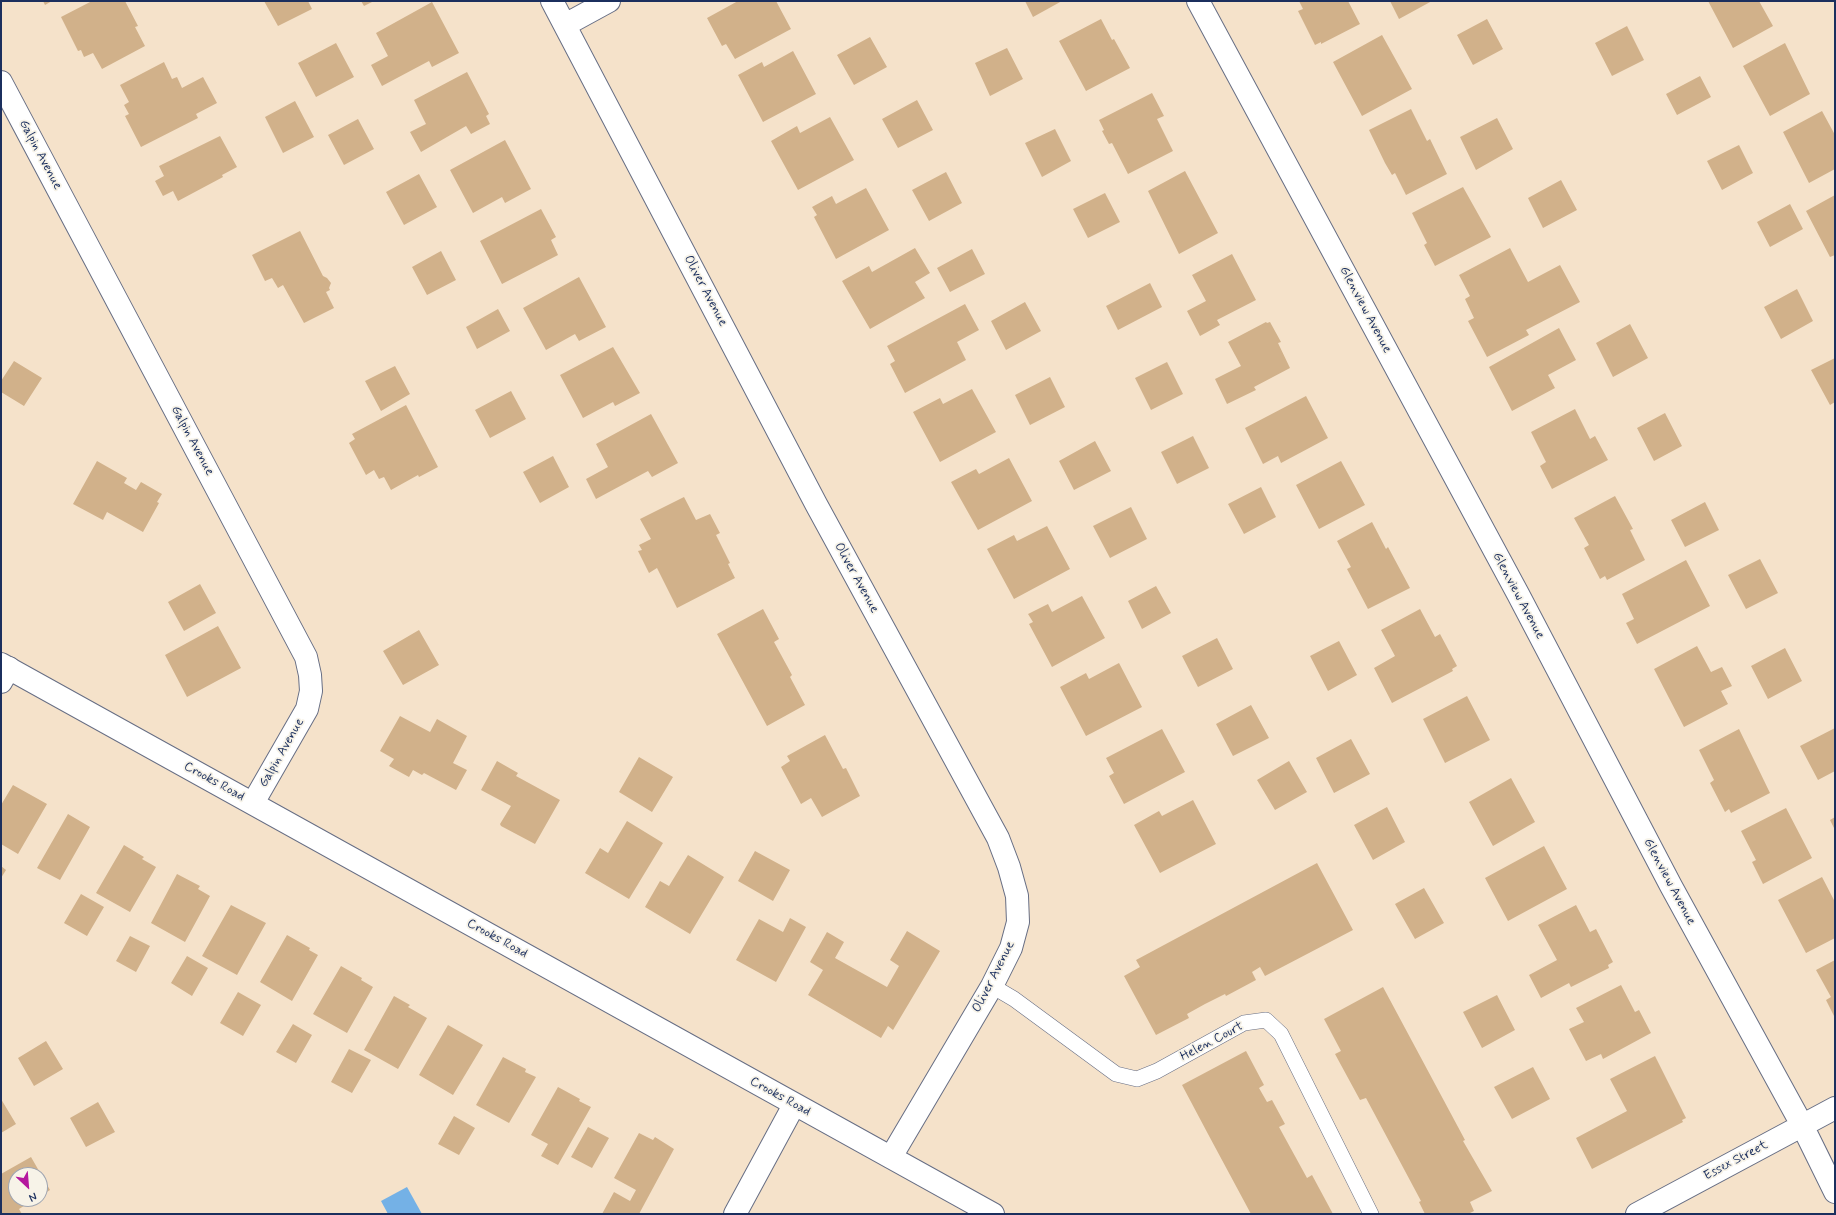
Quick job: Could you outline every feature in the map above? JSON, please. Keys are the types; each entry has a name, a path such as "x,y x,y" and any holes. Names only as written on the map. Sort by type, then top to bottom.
{"street":[{"name":"Oliver Avenue","path":"552,1 816,504 998,838 1009,867 1017,896 1018,922 1012,948 992,986 891,1157"},
{"path":"565,25 609,1"},
{"name":"Glenview Avenue","path":"1198,1 1518,594 1675,893 1802,1126 1835,1192"},
{"name":"Galpin Avenue","path":"1,82 306,657 310,675 311,691 307,709 253,803"},
{"name":"Crooks Road","path":"4,671 253,803 794,1105 993,1214"},
{"path":"734,1214 794,1105"},
{"name":"Essex Street","path":"1637,1214 1835,1108"}],"lane":[{"name":"Helen Court","path":"992,986 1014,999 1116,1074 1137,1079 1157,1071 1244,1023 1266,1020 1281,1034 1371,1214"}],"water":[{"path":"407,1187 422,1214 388,1214 381,1201"}],"building":[{"path":"43,1 52,1 45,5"},
{"path":"92,1 125,1 138,26 135,27 145,46 102,69 93,53 84,57 81,50 78,51 61,17"},
{"path":"264,1 308,1 312,9 278,26"},
{"path":"361,1 374,1 364,6"},
{"path":"738,1 776,1 791,29 735,59 726,44 722,46 707,18"},
{"path":"1025,1 1062,1 1033,17"},
{"path":"1299,1 1348,1 1360,24 1321,44 1321,42 1315,45 1298,11 1303,9"},
{"path":"1390,1 1432,1 1399,19"},
{"path":"1708,1 1759,1 1773,26 1733,48"},
{"path":"432,2 459,53 432,67 429,61 382,86 371,65 388,56 376,33"},
{"path":"1101,19 1112,40 1114,39 1130,68 1086,91 1059,41"},
{"path":"1487,19 1503,49 1473,65 1457,35"},
{"path":"1627,26 1644,60 1612,76 1595,43"},
{"path":"1382,35 1412,89 1362,116 1333,62"},
{"path":"870,37 887,67 854,85 837,55"},
{"path":"336,43 354,77 316,97 298,63"},
{"path":"1785,43 1810,94 1770,116 1743,66"},
{"path":"1007,48 1023,79 990,96 975,63"},
{"path":"793,51 816,94 763,122 738,75 762,62 764,67"},
{"path":"164,62 172,79 177,77 182,88 203,77 217,103 196,114 198,118 141,147 125,116 129,114 124,105 129,102 120,85"},
{"path":"467,72 489,114 486,116 490,124 471,134 466,126 421,152 410,132 426,124 414,100"},
{"path":"1700,76 1711,97 1677,115 1666,94"},
{"path":"1152,93 1164,116 1157,119 1173,151 1128,174 1112,143 1109,144 1102,131 1104,130 1099,120"},
{"path":"917,100 933,130 898,148 882,119"},
{"path":"295,101 314,137 283,153 265,117"},
{"path":"1411,109 1427,141 1430,139 1447,174 1406,195 1395,173 1392,175 1385,163 1369,130"},
{"path":"1822,111 1835,135 1835,169 1809,183 1783,132"},
{"path":"830,117 854,160 798,190 771,141 797,126 800,133"},
{"path":"1497,118 1513,149 1476,170 1460,137"},
{"path":"358,119 374,149 344,165 328,135"},
{"path":"1055,129 1071,161 1042,177 1025,143"},
{"path":"220,136 237,167 222,175 223,177 178,201 173,191 163,196 155,181 164,176 159,166"},
{"path":"505,140 531,189 505,203 502,197 473,213 450,170"},
{"path":"1739,145 1753,173 1722,190 1707,161"},
{"path":"1185,171 1218,233 1179,254 1148,191"},
{"path":"946,172 962,203 929,221 912,190"},
{"path":"419,174 437,207 404,225 386,192"},
{"path":"1561,180 1577,210 1543,228 1528,198"},
{"path":"1463,187 1491,237 1435,266 1424,245 1427,243 1412,213"},
{"path":"866,188 889,230 836,259 814,217 817,215 812,207 832,196 836,204"},
{"path":"1105,193 1120,222 1088,238 1073,209"},
{"path":"1835,195 1835,255 1830,257 1806,211"},
{"path":"1790,204 1803,229 1770,247 1757,222"},
{"path":"541,209 556,237 551,240 558,255 502,284 480,241"},
{"path":"300,231 323,276 331,283 329,288 330,290 326,292 334,308 304,323 283,285 278,288 272,278 265,281 252,255"},
{"path":"915,248 930,273 915,282 925,298 870,329 842,281 869,266 872,272"},
{"path":"1510,248 1528,282 1560,265 1580,302 1526,330 1529,335 1487,357 1468,321 1474,318 1465,299 1470,296 1459,275"},
{"path":"972,249 985,274 950,292 937,268"},
{"path":"441,251 456,280 427,295 412,267"},
{"path":"1232,254 1256,300 1217,320 1220,325 1200,336 1187,311 1206,301 1192,275"},
{"path":"579,277 606,327 579,341 575,334 546,350 523,308"},
{"path":"1150,283 1162,307 1118,330 1106,306"},
{"path":"1797,289 1813,321 1781,339 1764,307"},
{"path":"1025,302 1041,331 1006,350 991,321"},
{"path":"965,304 979,330 957,342 966,360 905,393 890,364 895,361 887,346"},
{"path":"498,309 510,331 477,349 466,327"},
{"path":"1266,322 1270,322 1281,342 1278,343 1290,368 1254,387 1256,390 1227,404 1215,379 1241,366 1228,342"},
{"path":"1630,324 1648,358 1613,377 1596,343"},
{"path":"1559,328 1576,360 1548,375 1555,388 1512,411 1489,367"},
{"path":"613,347 640,393 615,406 613,402 583,418 560,375"},
{"path":"1835,358 1835,402 1830,405 1811,370"},
{"path":"14,361 42,378 24,406 1,392 1,381"},
{"path":"1167,362 1183,394 1151,410 1135,378"},
{"path":"395,366 410,394 381,411 365,381"},
{"path":"1050,377 1065,407 1030,425 1015,395"},
{"path":"972,389 996,432 940,462 913,412 940,398 943,404"},
{"path":"511,391 526,419 490,438 475,410"},
{"path":"1306,396 1328,438 1281,463 1278,456 1263,464 1245,428"},
{"path":"406,405 438,467 419,477 418,475 391,490 384,477 379,479 374,470 366,475 349,443 355,439 352,434"},
{"path":"1575,409 1590,439 1595,436 1608,460 1552,489 1540,466 1546,462 1531,432"},
{"path":"1665,413 1682,446 1654,461 1637,428"},
{"path":"651,414 678,463 652,477 648,471 596,499 586,479 608,467 596,444"},
{"path":"1193,436 1209,468 1177,484 1161,452"},
{"path":"1095,441 1111,471 1074,490 1059,461"},
{"path":"553,456 569,487 540,503 523,472"},
{"path":"1009,458 1032,501 978,530 951,482 976,469 979,474"},
{"path":"97,461 127,478 124,483 136,490 141,482 162,494 157,502 159,503 143,532 107,512 103,520 73,504"},
{"path":"1341,461 1365,505 1319,529 1296,485"},
{"path":"1261,487 1276,517 1244,534 1228,504"},
{"path":"1615,496 1633,529 1630,530 1645,560 1607,580 1605,576 1600,579 1584,548 1589,545 1574,518"},
{"path":"684,497 696,520 710,514 720,533 716,535 730,563 728,564 735,578 677,608 657,568 649,573 638,551 642,550 639,545 651,539 640,519"},
{"path":"1705,502 1719,530 1685,547 1671,520"},
{"path":"1131,507 1147,539 1110,558 1093,526"},
{"path":"1372,522 1386,549 1388,547 1410,588 1368,609 1347,569 1351,567 1337,541"},
{"path":"1047,526 1070,569 1014,599 987,549 1014,535 1017,541"},
{"path":"1760,559 1778,593 1746,609 1728,575"},
{"path":"1686,560 1710,606 1637,644 1626,623 1634,619 1622,594"},
{"path":"200,584 216,613 184,631 168,602"},
{"path":"1156,586 1171,613 1142,629 1128,601"},
{"path":"1082,596 1105,638 1052,667 1029,624 1033,622 1028,614 1048,604 1052,612"},
{"path":"763,609 779,639 774,642 792,675 790,677 805,705 767,726 717,634"},
{"path":"1420,609 1435,637 1440,634 1457,666 1452,669 1453,671 1392,703 1374,668 1395,656 1381,630"},
{"path":"218,626 241,668 187,697 165,655"},
{"path":"419,630 439,665 403,685 383,651"},
{"path":"1217,638 1233,669 1198,687 1182,656"},
{"path":"1339,641 1357,675 1328,691 1310,656"},
{"path":"1697,646 1711,672 1722,667 1732,686 1721,691 1728,704 1684,727 1654,669"},
{"path":"1785,648 1802,681 1768,699 1751,666"},
{"path":"1119,663 1142,707 1086,736 1060,687 1086,673 1089,679"},
{"path":"1467,696 1490,740 1445,763 1423,719"},
{"path":"1251,705 1269,738 1233,756 1216,724"},
{"path":"400,716 430,732 437,719 467,736 453,763 467,770 456,790 424,773 422,775 413,770 409,777 389,766 394,759 380,751"},
{"path":"1835,728 1835,771 1818,780 1800,746"},
{"path":"1162,729 1185,772 1124,804 1109,776 1114,773 1106,758"},
{"path":"1739,729 1770,793 1731,813 1729,809 1725,812 1710,783 1714,780 1699,750"},
{"path":"825,735 843,769 846,768 860,796 822,817 811,798 801,804 781,767 790,761 787,756"},
{"path":"1351,739 1370,774 1334,793 1316,758"},
{"path":"639,757 673,777 652,812 619,792"},
{"path":"497,761 518,773 516,776 560,800 535,844 501,826 500,824 511,806 481,790"},
{"path":"1289,761 1307,792 1275,810 1257,780"},
{"path":"1511,778 1535,822 1493,846 1469,802"},
{"path":"13,785 47,804 18,854 1,844 1,805"},
{"path":"1193,800 1216,844 1160,873 1134,825 1159,811 1162,816"},
{"path":"1387,807 1405,842 1373,860 1354,825"},
{"path":"1786,808 1812,858 1763,884 1752,862 1756,860 1741,831"},
{"path":"68,814 90,827 60,880 37,868"},
{"path":"1835,817 1835,830 1830,820"},
{"path":"627,821 663,843 629,899 585,873 600,848 608,853"},
{"path":"124,845 144,857 142,859 156,867 130,912 96,893"},
{"path":"1544,846 1567,889 1508,921 1485,878"},
{"path":"755,851 790,870 773,901 738,881"},
{"path":"688,855 724,877 690,934 645,907 660,881 669,886"},
{"path":"1317,863 1353,930 1265,976 1260,967 1252,972 1256,980 1226,996 1225,994 1205,1004 1187,1014 1189,1018 1156,1035 1124,976 1140,967 1136,960"},
{"path":"1,866 6,870 1,878"},
{"path":"177,874 200,886 198,889 210,896 185,942 151,923"},
{"path":"1822,877 1835,902 1835,938 1806,953 1778,900"},
{"path":"1424,888 1444,923 1415,939 1395,904"},
{"path":"81,894 104,907 87,936 64,923"},
{"path":"231,905 266,923 237,975 202,956"},
{"path":"1576,905 1590,932 1596,929 1613,962 1608,965 1609,968 1571,987 1569,983 1541,998 1529,975 1557,960 1538,925"},
{"path":"790,918 806,927 776,982 736,960 759,919 783,932"},
{"path":"907,931 940,951 893,1030 888,1026 881,1038 808,995 823,970 810,962 827,932 844,942 835,958 887,987 899,966 890,960"},
{"path":"287,935 310,948 309,950 318,955 292,1001 260,982"},
{"path":"130,936 150,946 136,972 116,961"},
{"path":"187,956 208,968 192,996 171,983"},
{"path":"1835,960 1835,1018 1826,1000 1831,997 1816,970"},
{"path":"341,966 362,978 361,980 373,987 347,1033 313,1014"},
{"path":"1621,985 1635,1012 1639,1010 1651,1033 1603,1059 1601,1054 1586,1061 1569,1029 1584,1022 1576,1008"},
{"path":"1383,987 1465,1140 1463,1141 1492,1191 1470,1202 1474,1211 1468,1214 1425,1214 1419,1202 1421,1201 1366,1098 1360,1100 1335,1054 1341,1051 1324,1019"},
{"path":"238,992 261,1005 243,1036 220,1023"},
{"path":"1497,995 1515,1030 1482,1048 1463,1012"},
{"path":"394,996 410,1005 408,1007 427,1018 398,1069 364,1050"},
{"path":"293,1024 312,1035 296,1063 276,1052"},
{"path":"448,1025 483,1045 453,1095 419,1075"},
{"path":"46,1041 63,1069 34,1086 18,1058"},
{"path":"349,1049 371,1060 352,1093 331,1082"},
{"path":"1246,1051 1264,1085 1259,1088 1267,1102 1272,1100 1285,1124 1279,1127 1307,1178 1312,1175 1333,1214 1251,1214 1208,1134 1182,1085"},
{"path":"1655,1056 1686,1118 1682,1120 1683,1122 1592,1169 1576,1138 1627,1111 1610,1079"},
{"path":"503,1057 526,1069 525,1072 536,1077 509,1123 476,1105"},
{"path":"1533,1067 1550,1099 1512,1119 1494,1087"},
{"path":"558,1087 591,1107 558,1165 541,1156 548,1144 531,1135"},
{"path":"1,1099 16,1124 1,1133"},
{"path":"98,1102 115,1132 86,1147 70,1118"},
{"path":"454,1116 475,1128 459,1155 438,1144"},
{"path":"588,1127 609,1138 592,1168 571,1157"},
{"path":"639,1133 653,1140 655,1137 674,1149 639,1214 602,1214 614,1192 630,1201 636,1190 614,1178"},
{"path":"31,1157 37,1167 13,1167"},
{"path":"8,1170 8,1207 22,1207 19,1209 22,1214 1,1214 1,1174"}]}
